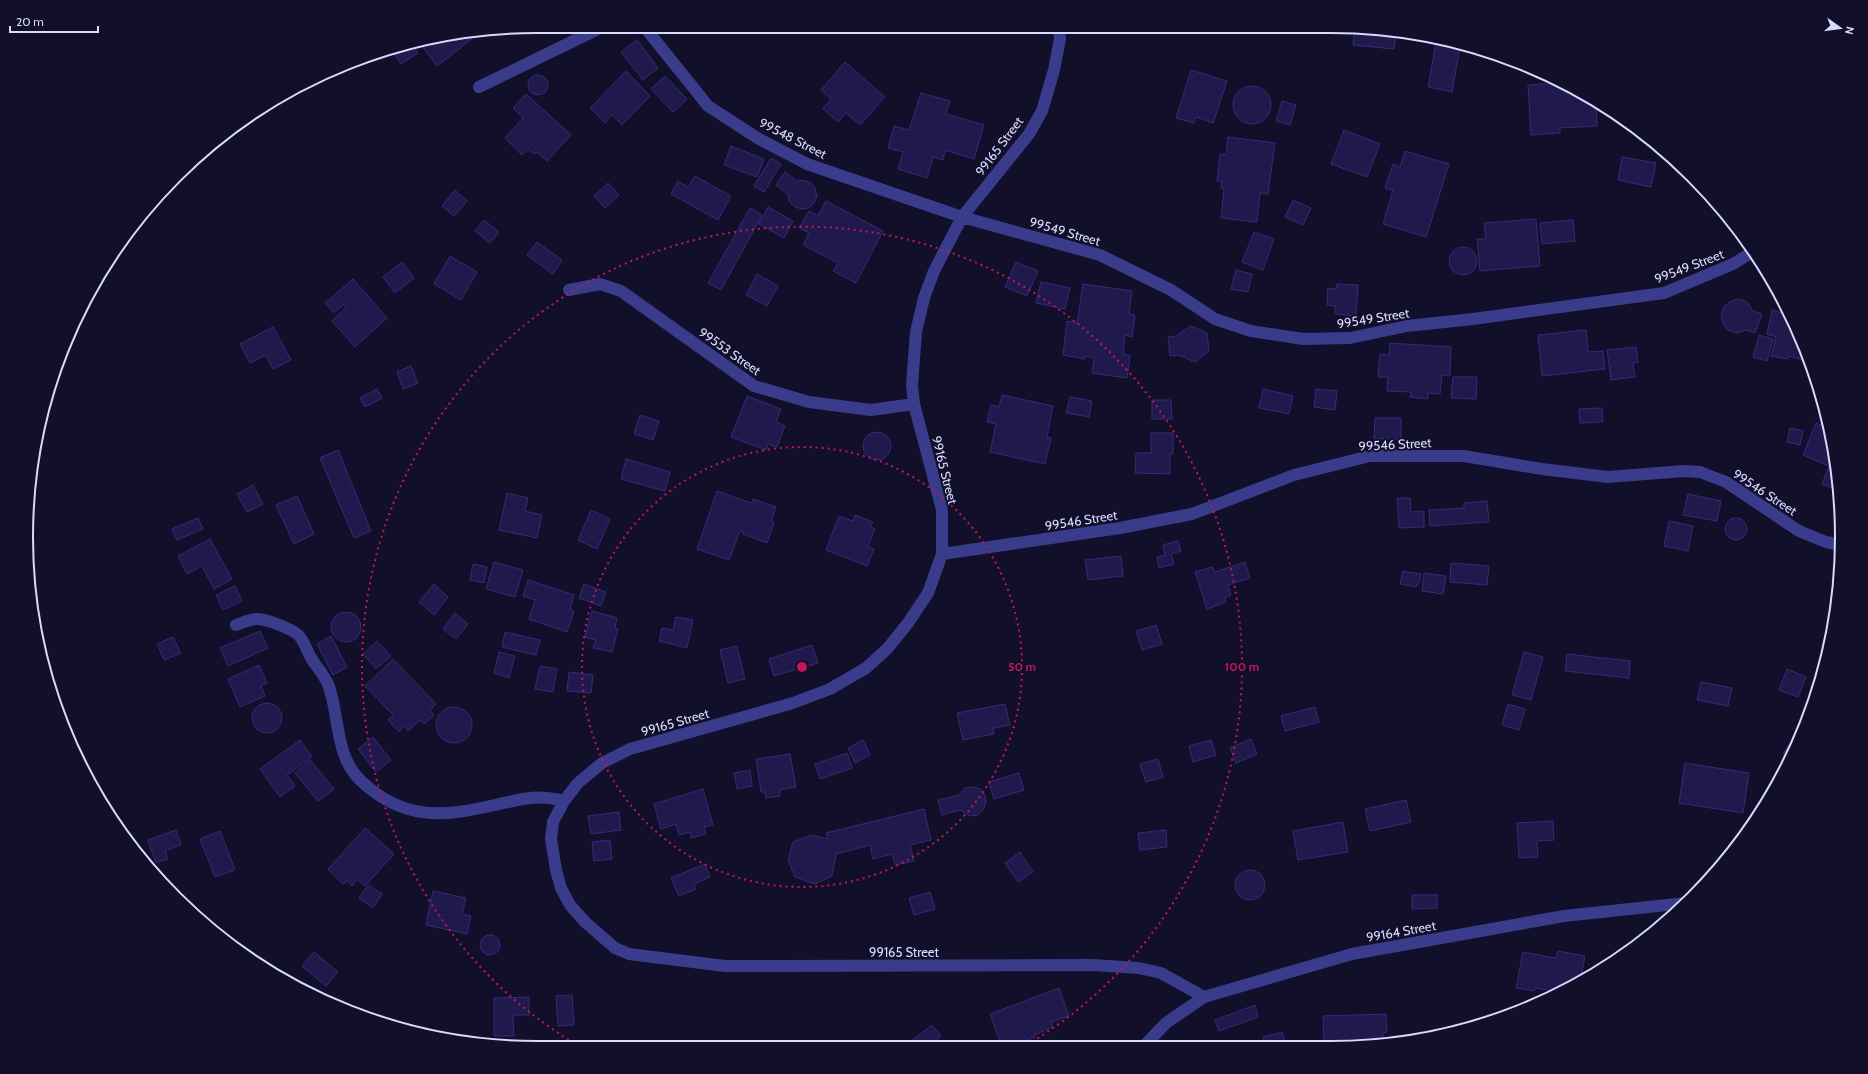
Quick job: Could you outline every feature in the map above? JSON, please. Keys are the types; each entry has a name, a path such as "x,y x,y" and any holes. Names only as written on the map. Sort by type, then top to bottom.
{"street":[{"path":"479,87 590,33"},
{"name":"99548 Street","path":"649,33 708,106 760,138 807,164 962,218"},
{"name":"99165 Street","path":"1060,33 1054,70 1042,111 1029,134 962,218 934,271 924,298 916,332 912,386 914,404 942,510 942,554 928,592 908,623 887,649 866,668 830,689 792,703 630,749 602,763 578,782 564,801 553,822 551,839 556,870 561,888 570,905 585,922 615,948 629,954 725,966 1092,966 1139,968 1161,973 1204,997"},
{"name":"99549 Street","path":"962,218 1100,255 1171,290 1215,319 1251,331 1303,339 1350,338 1408,326 1473,320 1664,293 1733,264 1748,255"},
{"name":"99553 Street","path":"569,290 600,284 621,291 754,386 809,402 870,410 914,404"},
{"name":"99546 Street","path":"942,554 1120,528 1192,514 1294,475 1370,456 1464,456 1542,469 1608,477 1684,471 1700,472 1726,482 1799,531 1826,542 1835,544"},
{"path":"236,625 258,618 280,625 300,635 311,658 328,683 346,760 359,779 390,801 415,812 432,814 466,811 525,797 550,798 564,801"},
{"name":"99164 Street","path":"1149,1041 1166,1023 1204,997 1352,954 1564,916 1675,904"}],"building":[{"path":"1354,34 1396,37 1394,49 1353,45"},
{"path":"475,37 437,66 422,47"},
{"path":"637,40 658,68 643,80 621,52"},
{"path":"1436,44 1460,50 1452,92 1428,87"},
{"path":"415,48 418,53 401,64 394,54"},
{"path":"845,62 885,97 860,125 846,113 838,122 823,109 831,99 821,90"},
{"path":"1191,70 1227,81 1213,123 1196,117 1194,123 1176,118"},
{"path":"626,71 650,96 622,125 612,115 605,123 590,108"},
{"path":"538,75 545,78 548,85 545,92 538,95 531,92 528,85 531,78"},
{"path":"665,76 687,99 673,112 651,89"},
{"path":"1551,83 1583,101 1596,109 1597,126 1560,128 1560,133 1531,135 1528,85"},
{"path":"1248,86 1256,86 1263,89 1268,94 1271,105 1268,116 1263,121 1256,124 1248,124 1241,121 1236,116 1233,109 1233,101 1236,94 1241,89"},
{"path":"921,93 950,101 946,114 984,125 974,159 945,150 943,160 933,157 927,178 898,169 903,152 888,148 894,126 909,130"},
{"path":"526,94 571,135 547,161 537,152 534,154 528,149 522,155 505,138 523,118 513,108"},
{"path":"1282,101 1296,105 1290,125 1276,121"},
{"path":"1344,130 1380,144 1367,177 1331,164"},
{"path":"1228,137 1275,143 1268,194 1260,193 1257,222 1221,218 1224,189 1221,188 1222,181 1217,181 1220,154 1226,155"},
{"path":"731,146 764,159 757,177 724,165"},
{"path":"1405,151 1449,164 1426,237 1383,224 1393,190 1385,188 1393,164 1400,167"},
{"path":"1622,157 1656,163 1651,187 1618,180"},
{"path":"771,158 781,164 764,192 754,186"},
{"path":"785,172 797,181 803,180 811,183 815,188 817,196 814,203 809,208 801,209 794,206 789,201 788,194 776,185"},
{"path":"695,176 731,196 718,220 671,194 678,181 688,187"},
{"path":"608,183 619,195 605,208 594,196"},
{"path":"455,190 467,201 454,216 442,206"},
{"path":"1293,200 1311,208 1303,225 1285,217"},
{"path":"826,201 883,231 856,283 833,271 838,263 803,245 809,233 799,228 809,211 818,216"},
{"path":"768,207 793,221 784,238 759,224"},
{"path":"750,208 762,215 721,290 708,283"},
{"path":"1536,219 1540,266 1480,271 1477,239 1486,239 1484,223"},
{"path":"484,220 499,232 490,243 475,231"},
{"path":"1573,220 1575,241 1542,244 1540,223"},
{"path":"1254,232 1274,239 1263,270 1242,262"},
{"path":"537,242 562,260 553,274 527,255"},
{"path":"1463,247 1473,251 1477,261 1473,271 1463,275 1453,271 1449,261 1453,251"},
{"path":"450,256 477,272 461,300 434,284"},
{"path":"402,262 414,278 395,293 383,277"},
{"path":"1016,262 1038,271 1027,296 1005,287"},
{"path":"1236,270 1252,274 1248,292 1231,289"},
{"path":"757,274 778,286 767,306 746,295"},
{"path":"353,279 387,318 355,347 332,321 346,308 344,304 334,313 325,303"},
{"path":"1041,282 1070,288 1065,309 1036,303"},
{"path":"1083,284 1132,291 1129,314 1135,315 1132,337 1125,335 1123,354 1130,356 1127,378 1092,373 1094,358 1085,356 1085,359 1063,355 1067,321 1077,323"},
{"path":"1337,284 1358,285 1356,316 1335,314 1335,306 1327,305 1328,288 1336,289"},
{"path":"1739,299 1747,302 1753,311 1762,314 1755,333 1746,330 1737,333 1728,330 1723,324 1721,315 1724,307 1731,301"},
{"path":"1772,310 1782,313 1797,344 1802,359 1788,356 1788,359 1771,356 1776,337 1767,334"},
{"path":"1191,326 1207,333 1209,351 1195,362 1179,355 1170,356 1168,337 1176,336"},
{"path":"273,327 291,360 273,369 266,355 250,363 240,344"},
{"path":"1586,330 1588,352 1603,351 1605,369 1542,376 1538,335"},
{"path":"1759,335 1773,339 1767,361 1753,357"},
{"path":"1390,343 1451,347 1450,376 1442,375 1440,394 1428,393 1428,399 1410,397 1411,392 1387,391 1388,377 1378,377 1380,354 1389,355"},
{"path":"1636,347 1638,362 1633,363 1635,377 1611,380 1607,350"},
{"path":"411,366 418,383 403,389 397,372"},
{"path":"1453,377 1477,377 1476,399 1451,398"},
{"path":"377,389 382,398 365,407 360,398"},
{"path":"1263,389 1293,396 1289,414 1259,408"},
{"path":"1316,389 1337,391 1335,410 1314,407"},
{"path":"1002,395 1053,406 1047,437 1051,438 1045,464 990,452 996,424 987,422 991,405 999,407"},
{"path":"747,396 781,409 776,422 785,426 777,447 768,444 766,450 731,437"},
{"path":"1070,397 1092,401 1089,417 1066,413"},
{"path":"1152,400 1171,400 1172,419 1152,419"},
{"path":"1602,408 1603,422 1580,423 1579,409"},
{"path":"640,415 659,421 653,440 634,434"},
{"path":"1375,418 1401,418 1401,439 1374,439"},
{"path":"1816,423 1822,425 1831,471 1833,488 1822,484 1829,466 1803,455"},
{"path":"1790,428 1803,431 1800,445 1787,442"},
{"path":"877,432 887,436 891,446 887,456 877,460 867,456 863,446 867,436"},
{"path":"1151,433 1173,433 1173,454 1170,454 1170,474 1135,473 1136,453 1151,453"},
{"path":"338,450 371,531 354,538 320,458"},
{"path":"626,459 670,472 665,491 621,479"},
{"path":"253,485 263,504 247,512 237,494"},
{"path":"717,491 752,503 753,499 776,507 771,521 774,522 767,543 743,534 744,532 740,531 729,560 697,549"},
{"path":"507,493 528,498 525,511 542,515 537,538 499,530"},
{"path":"1688,494 1721,501 1717,521 1683,515"},
{"path":"297,496 314,534 294,544 276,505"},
{"path":"1397,498 1410,498 1411,512 1424,511 1424,527 1399,528"},
{"path":"1487,501 1489,522 1430,526 1429,510 1464,508 1464,503"},
{"path":"591,510 610,519 597,549 578,540"},
{"path":"855,515 873,522 870,527 875,529 868,547 874,549 867,566 826,550 839,516 853,521"},
{"path":"198,518 203,529 177,540 172,529"},
{"path":"1732,518 1740,518 1747,525 1747,533 1740,540 1732,540 1725,533 1725,525"},
{"path":"1669,521 1693,526 1688,551 1664,546"},
{"path":"210,539 232,579 214,589 202,566 187,574 178,556"},
{"path":"1178,541 1181,551 1171,554 1174,564 1159,568 1157,557 1165,555 1163,545"},
{"path":"1121,556 1123,576 1088,580 1085,560"},
{"path":"494,562 523,570 515,597 486,589"},
{"path":"1245,562 1250,578 1228,585 1231,595 1225,598 1226,602 1207,609 1195,572 1212,567 1215,572"},
{"path":"1451,563 1489,566 1487,585 1450,582"},
{"path":"473,564 487,567 484,583 470,580"},
{"path":"1403,571 1421,574 1419,584 1417,584 1416,587 1400,584"},
{"path":"1424,573 1446,576 1443,594 1422,591"},
{"path":"528,580 574,595 570,609 574,611 567,632 529,619 535,600 523,596"},
{"path":"434,584 448,597 434,615 419,602"},
{"path":"584,584 606,592 601,606 579,598"},
{"path":"235,586 242,601 223,610 216,595"},
{"path":"592,611 617,618 615,628 618,629 612,652 593,648 596,640 585,637"},
{"path":"346,612 356,617 361,627 356,637 346,642 336,637 331,627 336,617"},
{"path":"455,613 468,624 456,639 443,629"},
{"path":"676,617 693,620 687,648 659,641 662,628 673,630"},
{"path":"1156,625 1162,644 1142,650 1136,631"},
{"path":"260,631 268,648 228,666 220,648"},
{"path":"505,632 540,640 536,655 502,647"},
{"path":"331,636 347,667 333,675 317,644"},
{"path":"173,637 181,653 164,660 157,644"},
{"path":"377,641 391,656 376,669 363,654"},
{"path":"812,645 818,663 774,676 769,659"},
{"path":"737,646 745,679 728,683 720,650"},
{"path":"499,652 515,656 509,678 494,673"},
{"path":"1524,652 1543,657 1531,700 1512,695"},
{"path":"1567,654 1630,661 1629,678 1565,671"},
{"path":"393,659 436,704 430,710 434,715 424,724 420,720 408,731 404,726 399,732 388,720 393,715 365,686"},
{"path":"259,665 267,683 261,686 265,696 240,707 228,679"},
{"path":"540,666 557,669 553,692 535,689"},
{"path":"1787,669 1806,677 1798,697 1779,690"},
{"path":"569,672 593,675 591,693 567,691"},
{"path":"1701,682 1732,688 1728,706 1697,700"},
{"path":"267,703 273,704 281,712 281,724 273,732 267,733 261,732 253,724 252,718 253,712 261,704"},
{"path":"1005,704 1010,725 993,728 994,734 963,740 957,713"},
{"path":"1508,704 1525,709 1519,730 1502,725"},
{"path":"457,707 467,712 471,718 471,732 467,738 461,742 451,743 441,738 437,732 436,722 441,712 447,708"},
{"path":"1315,707 1319,722 1285,731 1281,716"},
{"path":"373,737 391,760 376,772 358,749"},
{"path":"1251,739 1257,754 1236,763 1230,748"},
{"path":"300,740 312,757 287,775 295,786 280,797 260,769"},
{"path":"863,740 870,755 855,763 848,748"},
{"path":"1211,740 1216,755 1193,762 1189,746"},
{"path":"1792,740 1792,740 1785,755 1783,754"},
{"path":"847,753 852,768 820,779 815,764"},
{"path":"790,754 796,787 780,790 780,796 766,798 765,792 761,792 756,759"},
{"path":"1158,759 1163,777 1146,782 1140,764"},
{"path":"310,760 334,789 318,801 295,773"},
{"path":"1685,763 1749,773 1743,813 1679,803"},
{"path":"750,770 752,786 737,789 734,773"},
{"path":"1019,773 1024,790 994,799 989,782"},
{"path":"973,787 980,789 985,795 986,803 983,810 978,815 970,816 960,810 942,815 938,800 959,795 965,788"},
{"path":"703,789 713,825 704,827 706,834 691,838 690,832 679,835 676,824 661,829 654,804"},
{"path":"1406,800 1411,822 1370,831 1365,809"},
{"path":"924,809 931,840 910,845 914,861 895,865 892,854 873,859 870,845 836,854 832,876 815,884 795,877 788,860 793,842 812,835 828,839 826,833"},
{"path":"619,812 621,830 591,834 588,816"},
{"path":"1553,821 1554,840 1537,841 1538,857 1519,858 1517,823"},
{"path":"1343,822 1348,852 1298,860 1293,831"},
{"path":"365,828 394,854 365,886 357,879 352,886 347,881 343,884 328,869"},
{"path":"176,830 181,845 165,851 168,859 156,863 148,840"},
{"path":"1166,830 1167,847 1140,850 1138,833"},
{"path":"220,831 235,870 215,877 200,839"},
{"path":"610,840 612,859 594,861 592,842"},
{"path":"1020,852 1033,872 1018,882 1005,863"},
{"path":"705,864 710,877 694,884 696,889 679,896 671,878"},
{"path":"1250,870 1256,871 1264,879 1264,891 1256,899 1250,900 1244,899 1236,891 1235,885 1236,879 1244,871"},
{"path":"368,885 382,894 373,908 359,898"},
{"path":"433,891 466,898 462,914 471,916 467,934 426,925"},
{"path":"930,892 935,909 914,915 909,898"},
{"path":"1412,895 1437,895 1437,908 1412,909"},
{"path":"490,935 497,938 500,945 497,952 490,955 483,952 480,945 483,938"},
{"path":"1558,951 1585,956 1582,974 1551,991 1535,988 1534,991 1516,988 1523,952 1556,958"},
{"path":"314,952 338,972 326,986 302,966"},
{"path":"1059,988 1069,1016 1051,1022 1053,1027 1034,1035 1035,1037 1025,1041 1000,1041 990,1014"},
{"path":"572,995 574,1025 558,1026 556,996"},
{"path":"529,997 529,1015 513,1015 514,1036 494,1036 494,998"},
{"path":"1255,1005 1258,1017 1219,1031 1215,1020"},
{"path":"1386,1014 1387,1032 1383,1033 1383,1038 1324,1041 1323,1016"},
{"path":"932,1025 941,1036 935,1041 911,1041"},
{"path":"1282,1032 1284,1041 1264,1041 1263,1037"}]}
